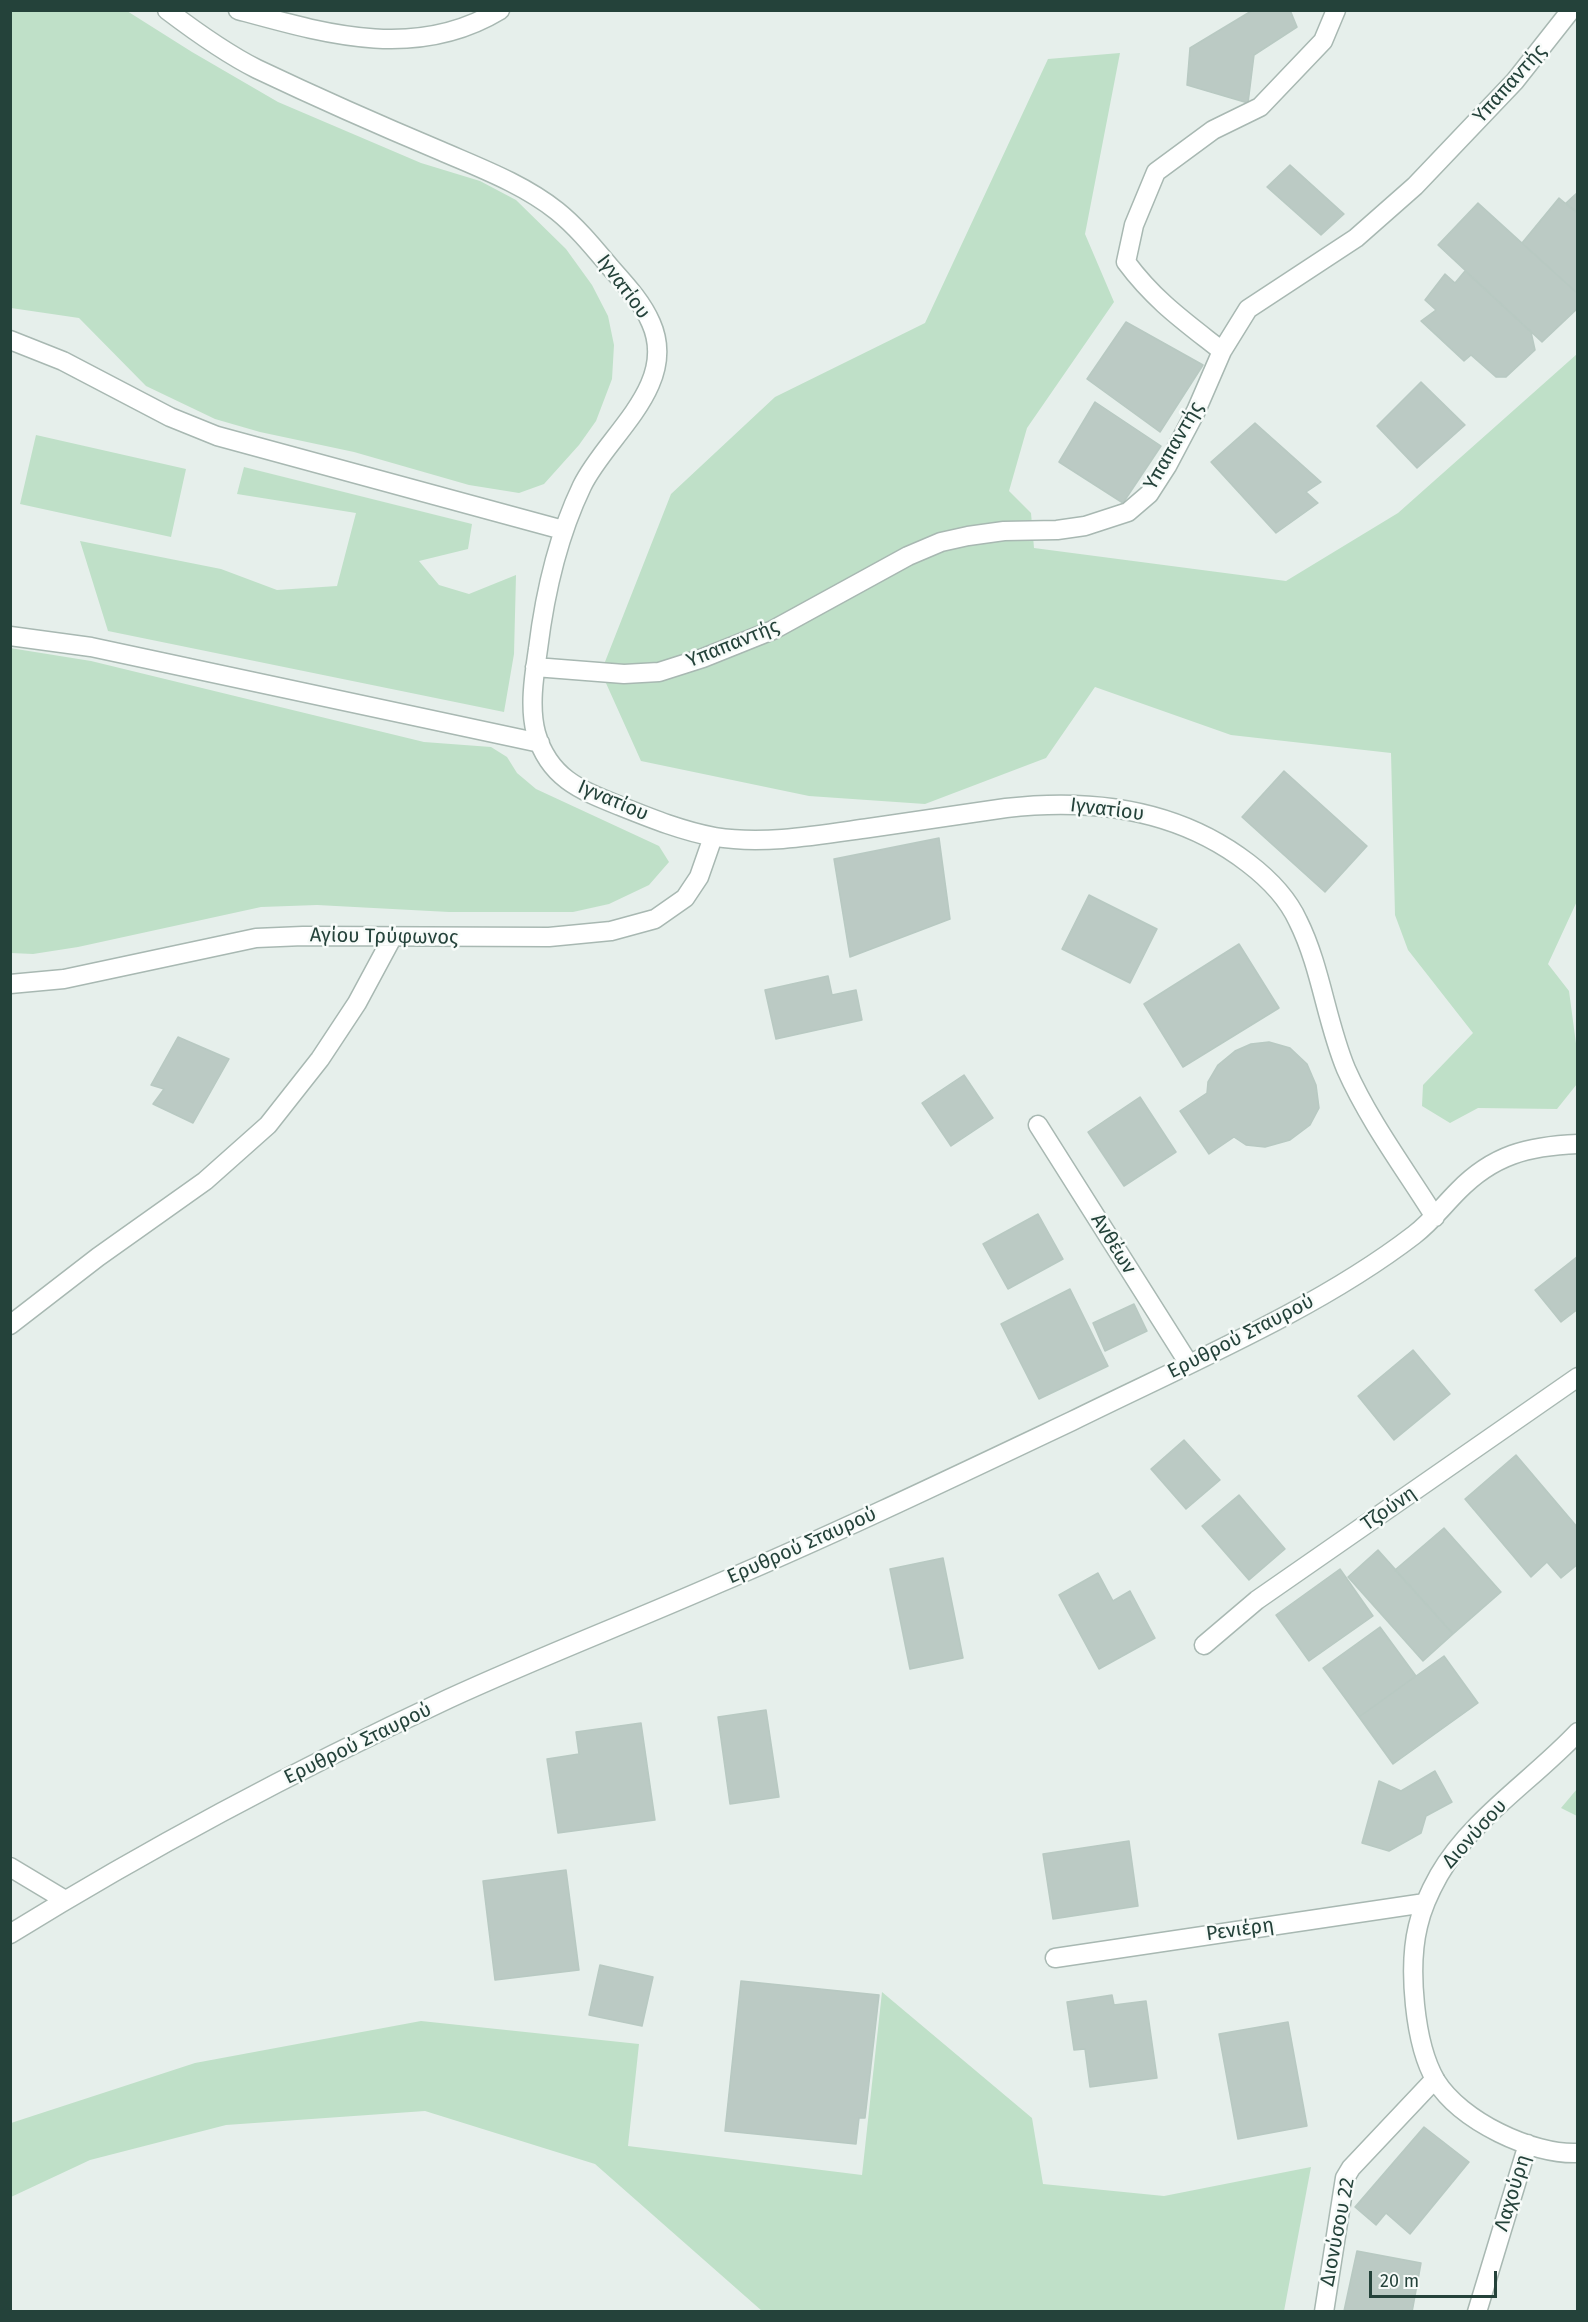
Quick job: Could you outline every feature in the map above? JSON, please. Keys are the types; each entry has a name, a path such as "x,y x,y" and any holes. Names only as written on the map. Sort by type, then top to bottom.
{"street":[{"name":"Ιγνατίου","path":"167,10 213,44 256,69 531,193 558,212 636,297 655,332 657,356 653,379 644,397 590,471 563,530 547,586 536,667 533,711 535,729 540,743 560,776 586,793 645,816 713,837 747,840 817,835 1006,808 1073,804 1100,805 1157,816 1215,841 1262,874 1289,905 1299,922 1346,1067 1362,1101 1435,1217"},
{"path":"238,10 327,32 398,41 424,38 458,29 500,10"},
{"path":"1222,351 1168,309 1145,287 1126,261 1134,225 1156,172 1213,130 1260,107 1323,41 1336,10"},
{"name":"Υπαπαντής","path":"536,667 624,674 659,672 703,658 773,630 908,556 941,542 1004,531 1057,530 1085,526 1128,512 1149,494 1167,466 1196,411 1222,351 1248,309 1349,243 1415,186 1515,81 1571,10"},
{"path":"10,340 63,361 170,417 217,436 563,530"},
{"path":"10,636 91,647 540,743"},
{"name":"Αγίου Τρύφωνος","path":"10,984 64,978 256,938 303,936 558,937 611,932 644,923 667,912 685,898 699,877 713,837"},
{"path":"10,1325 90,1263 205,1180 268,1125 301,1084 347,1019 370,982 392,938"},
{"name":"Ανθέων","path":"1038,1125 1189,1364"},
{"name":"Ερυθρού Σταυρού","path":"10,1934 207,1819 449,1699 716,1585 940,1485 1242,1339 1338,1285 1405,1242 1435,1217 1479,1171 1500,1158 1532,1148 1578,1144"},
{"name":"Τζούνη","path":"1204,1645 1257,1600 1578,1377"},
{"name":"Διονύσου","path":"1578,1732 1481,1824 1455,1853 1440,1873 1425,1903 1414,1948 1414,1994 1420,2033 1435,2079 1467,2112 1506,2136 1555,2151 1578,2153"},
{"path":"10,1868 65,1900"},
{"name":"Ρενιέρη","path":"1055,1958 1425,1903"},
{"name":"Διονύσου 22","path":"1324,2312 1345,2178 1351,2168 1435,2079"},
{"name":"Λαχούρη","path":"1477,2312 1528,2144"}],"green space":[{"path":"11,10 127,11 278,102 421,163 480,181 516,200 566,249 592,285 608,316 614,345 612,379 596,421 579,445 544,484 519,493 469,485 354,452 260,432 215,419 146,386 79,318 11,308"},
{"path":"1120,53 1085,234 1114,302 1027,428 1009,491 1031,513 1034,548 1286,581 1398,513 1577,354 1578,899 1548,964 1569,991 1577,1051 1577,1084 1557,1109 1478,1108 1450,1123 1422,1106 1423,1085 1473,1033 1408,950 1395,915 1391,753 1231,735 1095,687 1046,758 925,804 809,796 641,761 601,672 671,494 775,397 925,323 1048,59"},
{"path":"36,435 186,469 171,537 20,504"},
{"path":"244,467 472,524 468,549 419,561 439,585 469,594 516,575 514,654 504,712 108,631 80,541 221,569 277,590 337,586 356,513 237,494"},
{"path":"10,648 91,661 424,742 491,747 507,757 517,773 536,789 659,846 669,862 649,885 609,904 573,912 449,912 317,905 261,907 78,947 33,954 11,953"},
{"path":"1577,1789 1577,1816 1561,1808"},
{"path":"882,1992 1032,2118 1043,2184 1164,2196 1311,2167 1284,2311 762,2311 595,2164 425,2111 226,2125 90,2160 11,2197 11,2123 195,2063 421,2021 639,2044 628,2146 862,2175"}],"building":[{"path":"1253,10 1290,10 1297,27 1254,55 1248,103 1187,85 1190,48"},
{"path":"1290,165 1344,214 1321,235 1267,187"},
{"path":"1578,192 1578,213 1566,203"},
{"path":"1559,198 1578,214 1578,294 1522,243"},
{"path":"1478,203 1578,294 1578,308 1542,342 1438,245"},
{"path":"1465,271 1531,332 1535,350 1506,377 1496,377 1471,355 1464,361 1421,321 1436,310 1425,300 1445,274 1455,283"},
{"path":"1126,322 1203,365 1160,432 1087,379"},
{"path":"1421,382 1465,425 1417,468 1377,426"},
{"path":"1095,402 1161,446 1123,503 1059,462"},
{"path":"1255,423 1321,482 1306,492 1318,503 1276,533 1211,462"},
{"path":"1284,771 1367,846 1325,892 1242,817"},
{"path":"939,838 950,919 850,957 834,859"},
{"path":"1089,895 1157,929 1130,983 1062,949"},
{"path":"1239,944 1279,1008 1183,1067 1144,1004"},
{"path":"828,976 832,995 856,990 862,1020 776,1039 765,990"},
{"path":"178,1037 229,1059 193,1123 153,1104 164,1089 151,1085"},
{"path":"1269,1042 1290,1048 1307,1064 1316,1085 1319,1108 1310,1125 1290,1140 1265,1147 1246,1145 1234,1137 1209,1154 1180,1111 1207,1093 1208,1082 1218,1065 1235,1051 1251,1044"},
{"path":"964,1075 993,1118 951,1146 922,1103"},
{"path":"1140,1097 1176,1152 1124,1186 1088,1132"},
{"path":"1038,1214 1063,1259 1008,1289 983,1244"},
{"path":"1578,1256 1578,1309 1561,1322 1535,1290"},
{"path":"1070,1289 1108,1366 1039,1399 1001,1324"},
{"path":"1134,1304 1147,1331 1105,1351 1093,1323"},
{"path":"1413,1350 1450,1394 1394,1440 1358,1396"},
{"path":"1184,1440 1220,1480 1186,1509 1151,1469"},
{"path":"1516,1455 1578,1528 1578,1564 1561,1578 1547,1562 1531,1577 1465,1499"},
{"path":"1239,1495 1285,1549 1249,1580 1202,1526"},
{"path":"1444,1528 1501,1592 1453,1634 1395,1570"},
{"path":"1378,1550 1453,1634 1423,1661 1348,1577"},
{"path":"943,1558 963,1658 910,1669 890,1569"},
{"path":"1340,1569 1373,1616 1309,1661 1276,1615"},
{"path":"1098,1573 1113,1601 1130,1591 1155,1638 1099,1669 1059,1595"},
{"path":"1380,1627 1416,1676 1359,1717 1323,1668"},
{"path":"1444,1656 1478,1703 1393,1764 1359,1717"},
{"path":"766,1710 779,1797 730,1804 718,1717"},
{"path":"641,1723 655,1820 558,1833 547,1759 579,1754 576,1732"},
{"path":"1435,1771 1452,1802 1426,1816 1421,1833 1389,1851 1362,1843 1379,1781 1401,1791"},
{"path":"1129,1841 1138,1906 1053,1919 1043,1854"},
{"path":"566,1870 579,1970 495,1980 483,1881"},
{"path":"600,1965 653,1977 642,2026 589,2015"},
{"path":"741,1981 879,1995 865,2118 859,2118 856,2144 725,2131"},
{"path":"1112,1995 1114,2005 1146,2001 1157,2078 1090,2087 1085,2049 1074,2050 1067,2002"},
{"path":"1288,2022 1307,2126 1238,2139 1219,2034"},
{"path":"1424,2127 1469,2162 1410,2234 1386,2213 1376,2225 1355,2207"},
{"path":"1357,2251 1421,2263 1412,2312 1344,2311"}]}
